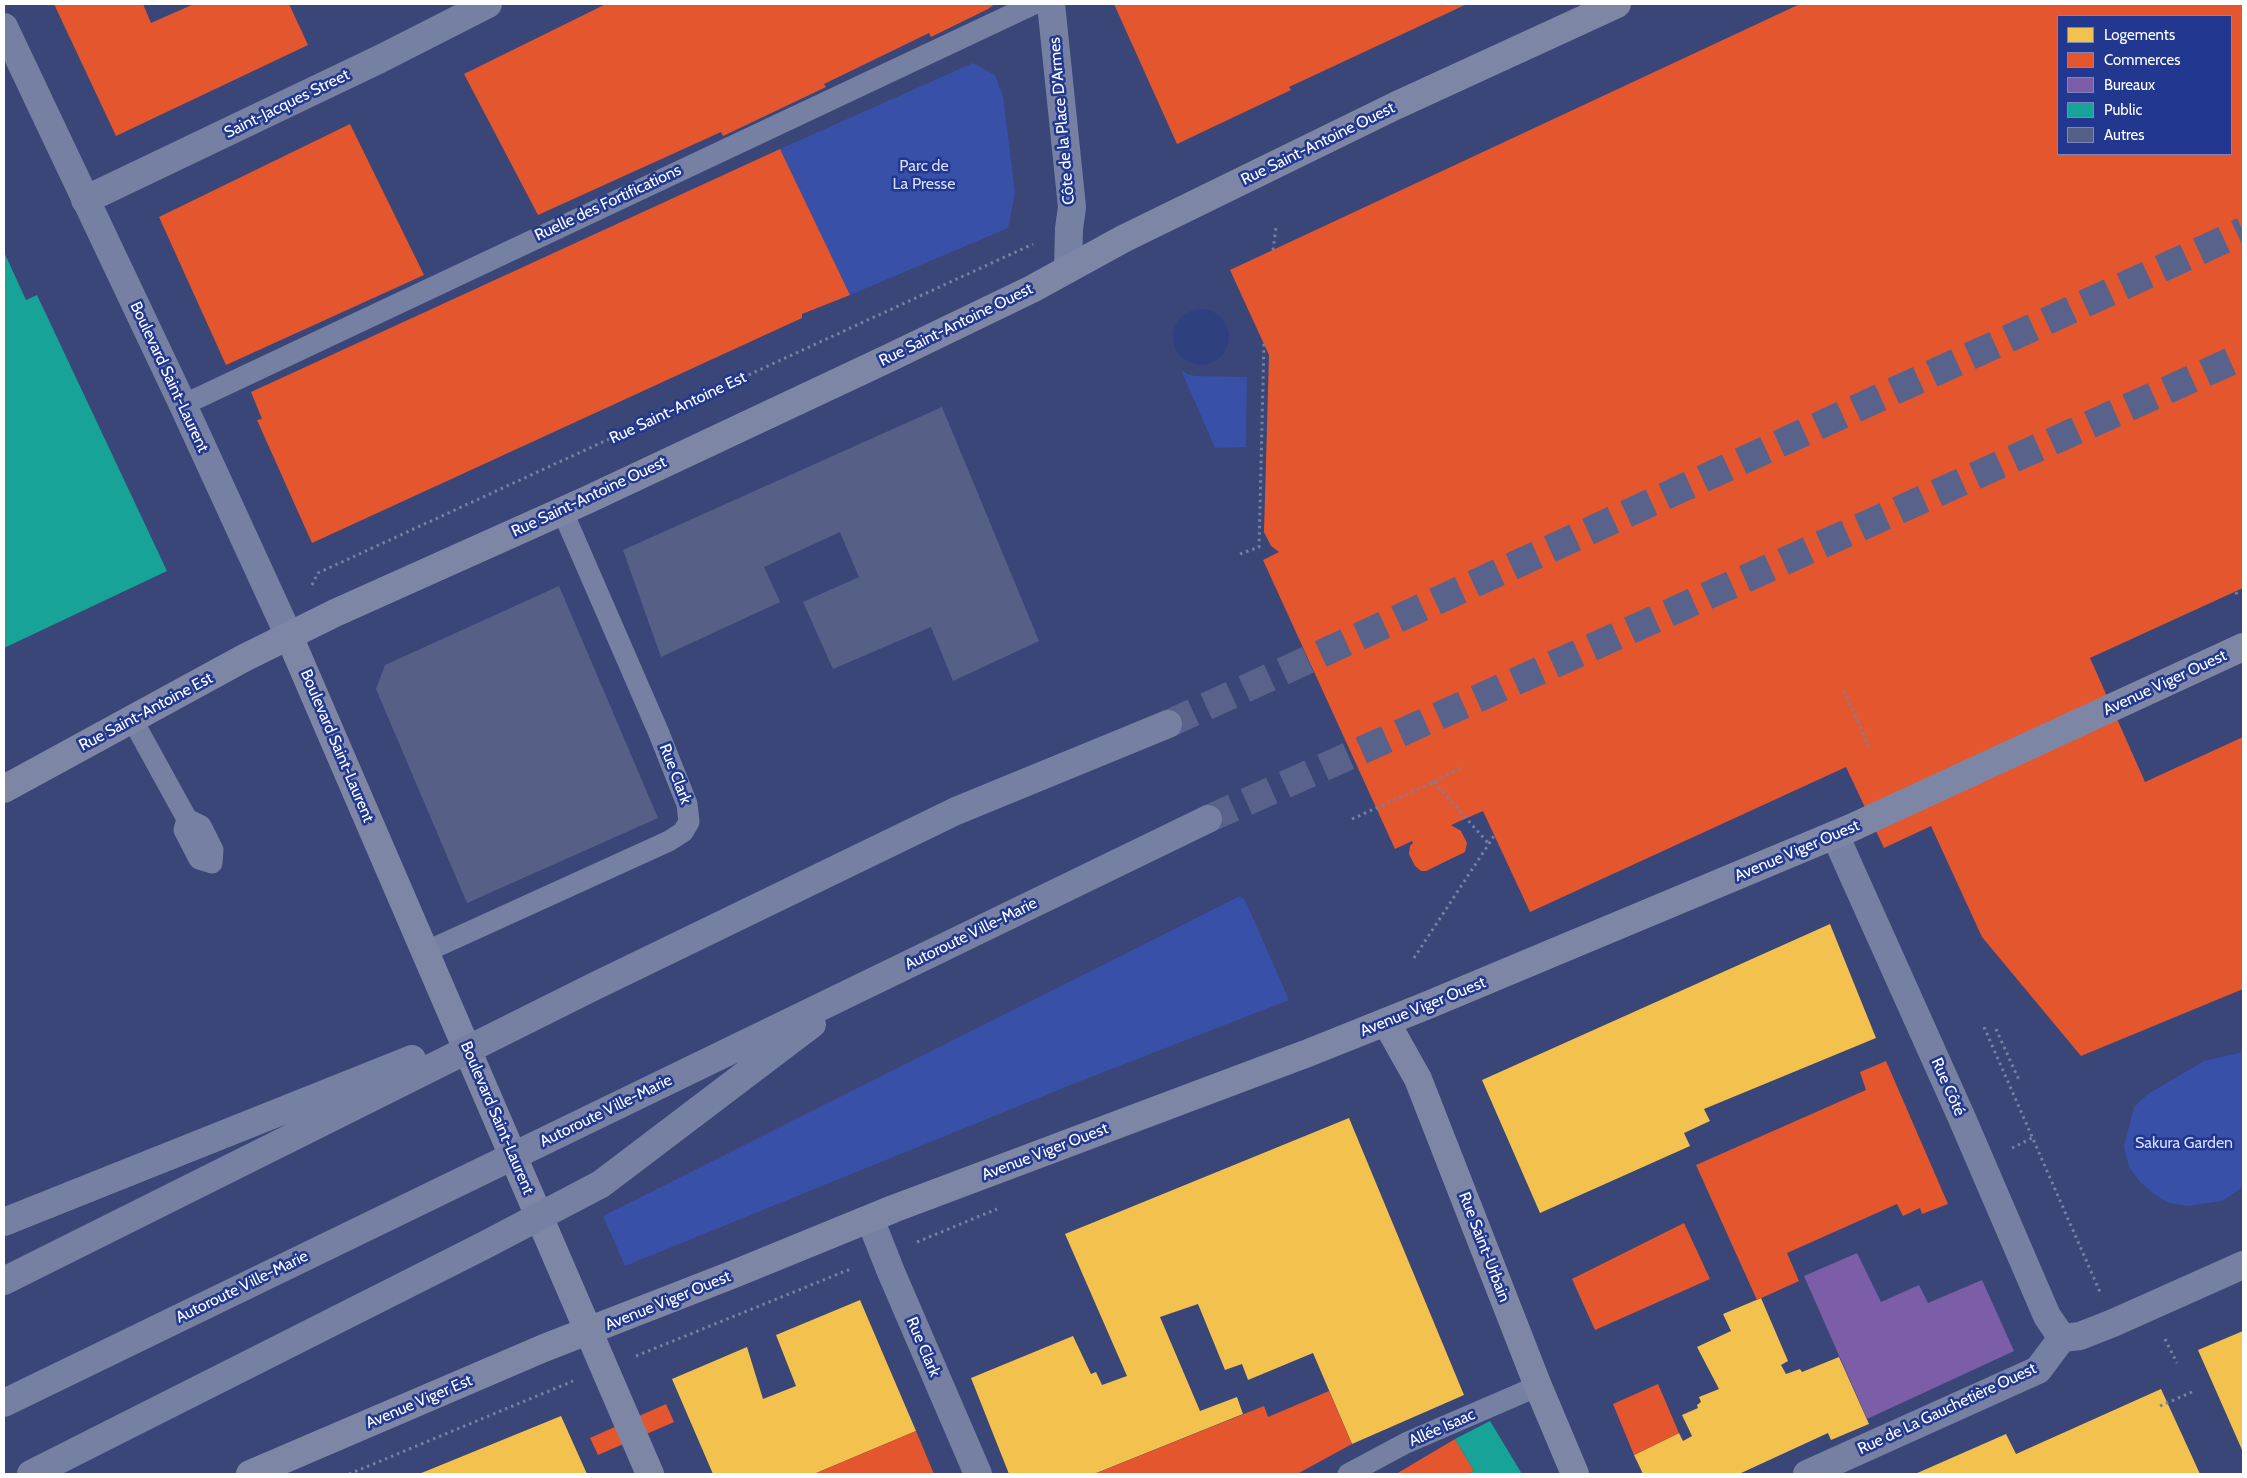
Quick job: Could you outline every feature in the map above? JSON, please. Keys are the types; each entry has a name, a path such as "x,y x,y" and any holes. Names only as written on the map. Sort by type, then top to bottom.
{"main road":[{"name":"Saint-Jacques Street","path":"85,200 362,67 488,4"},
{"name":"Côte de la Place D'Armes","path":"1051,4 1072,207 1069,229 1068,268"},
{"name":"Rue Saint-Antoine Ouest","path":"289,636 335,613 898,354 1032,288 1123,239 1386,110 1617,4"},
{"name":"Boulevard Saint-Laurent","path":"4,27 183,405 289,636 650,1474"},
{"name":"Rue Saint-Antoine Est","path":"4,789 289,636"},
{"name":"Avenue Viger Ouest","path":"588,1332 870,1219 1386,1022 1835,835 2243,647"},
{"path":"4,1281 956,810 1168,724"},
{"name":"Autoroute Ville-Marie","path":"4,1403 1208,819"},
{"name":"Rue Côté","path":"1835,835 1961,1116 2047,1316 2062,1338"},
{"path":"31,1474 483,1246 601,1184 862,987"},
{"path":"4,1222 593,988"},
{"name":"Rue Saint-Urbain","path":"1386,1022 1418,1079 1538,1386 1575,1474"},
{"name":"Rue Clark","path":"870,1219 890,1272 978,1474"},
{"path":"2062,1338 2080,1336 2113,1323 2243,1265"},
{"name":"Avenue Viger Est","path":"251,1474 544,1348 588,1332"},
{"name":"Rue de La Gauchetière Ouest","path":"1807,1474 2038,1370 2062,1338"}],"lane":[{"name":"Ruelle des Fortifications","path":"183,405 1034,4"},
{"name":"Rue Clark","path":"428,959 669,841 683,832 689,822 687,804 661,740 588,565 562,510"},
{"path":"132,719 187,819"},
{"name":"Allée Isaac","path":"1348,1474 1406,1443 1538,1386"}],"path":[{"path":"1273,250 1276,227"},
{"name":"Rue Saint-Antoine Est","path":"318,573 1037,242"},
{"path":"1240,554 1259,546 1264,342"},
{"path":"2236,592 2238,597"},
{"path":"1844,691 1870,748"},
{"path":"1352,819 1434,782 1464,766"},
{"path":"1434,782 1489,844"},
{"path":"1414,958 1494,836"},
{"path":"1984,1027 2099,1290"},
{"path":"1996,1028 2018,1080"},
{"path":"2010,1149 2032,1138"},
{"path":"645,1352 858,1266"},
{"path":"2165,1339 2177,1363"},
{"path":"350,1474 562,1386"},
{"path":"2160,1406 2192,1392"}],"green space":[{"name":"Parc de La Presse","path":"973,63 995,75 1003,96 1015,193 1008,228 850,295 780,149"},
{"path":"1181,370 1189,375 1197,376 1247,377 1246,447 1215,448"},
{"path":"1240,896 1245,900 1289,1000 1073,1084 625,1266 603,1216"},
{"name":"Sakura Garden","path":"2243,1052 2243,1187 2222,1201 2188,1206 2169,1203 2154,1194 2140,1182 2129,1167 2124,1146 2134,1107 2148,1094 2204,1061"}],"shaded area":[{"path":"1201,309 1212,311 1221,317 1227,326 1229,337 1227,348 1221,357 1212,363 1201,365 1190,363 1181,357 1175,348 1173,337 1175,326 1181,317 1190,311"}],"building: Logements":[{"path":"1830,924 1876,1038 1704,1109 1710,1121 1684,1133 1690,1146 1540,1213 1482,1080"},
{"path":"1349,1118 1464,1395 1352,1444 1313,1353 1248,1380 1242,1364 1225,1370 1198,1304 1160,1317 1200,1411 1237,1397 1243,1414 1094,1474 1009,1474 971,1378 1073,1336 1091,1374 1096,1372 1102,1385 1127,1376 1065,1234"},
{"path":"1761,1298 1788,1361 1781,1365 1786,1374 1800,1369 1802,1372 1839,1357 1869,1424 1831,1440 1828,1433 1739,1474 1643,1474 1634,1455 1679,1433 1683,1441 1692,1436 1682,1415 1698,1408 1697,1405 1701,1402 1699,1397 1719,1389 1697,1347 1731,1331 1723,1314"},
{"path":"860,1300 916,1431 814,1474 713,1474 672,1379 747,1347 763,1399 796,1386 776,1335"},
{"path":"2243,1331 2243,1452 2198,1350"},
{"path":"2161,1389 2200,1474 1915,1474 2006,1434 2016,1454"},
{"path":"561,1416 587,1474 419,1474"}],"building: Commerces":[{"path":"54,4 143,4 151,23 194,4 289,4 308,45 116,136"},
{"path":"606,4 995,4 931,37 929,33 824,84 826,87 723,136 721,132 538,215 464,74"},
{"path":"1114,4 1467,4 1289,87 1291,90 1177,144"},
{"path":"1800,4 2243,4 2243,588 2090,658 2145,782 2243,737 2243,989 2081,1056 1982,937 1931,826 1884,848 1846,767 1530,912 1483,811 1451,825 1461,831 1467,843 1465,852 1426,871 1421,871 1415,866 1409,854 1412,841 1395,849 1263,560 1279,552 1271,546 1264,532 1269,355 1230,270"},
{"path":"350,124 424,275 226,365 159,217"},
{"path":"780,149 850,295 802,314 802,318 312,543 257,420 262,419 251,392"},
{"path":"1886,1061 1948,1204 1922,1214 1920,1208 1903,1216 1897,1204 1787,1253 1799,1281 1757,1300 1696,1165 1866,1090 1860,1072"},
{"path":"1684,1223 1710,1279 1595,1330 1572,1279"},
{"path":"1658,1384 1679,1433 1634,1455 1613,1404"},
{"path":"1329,1391 1352,1444 1297,1474 1094,1474 1264,1406 1268,1417"},
{"path":"666,1404 674,1422 598,1455 590,1438"},
{"path":"916,1431 934,1474 814,1474"},
{"path":"1455,1439 1474,1471 1468,1474 1396,1474"}],"building: Bureaux":[{"path":"1857,1253 1881,1302 1919,1285 1928,1303 1982,1280 2014,1351 1867,1419 1804,1276"}],"building: Public":[{"path":"4,252 26,300 37,295 167,571 4,648"},
{"path":"1490,1421 1522,1474 1468,1474 1474,1471 1455,1439"}],"building: Autres":[{"path":"942,407 1039,641 953,681 931,627 833,669 803,602 859,577 840,532 764,567 780,602 661,657 623,550"},
{"path":"559,586 658,818 467,903 376,689 385,665"}],"tunnel":[{"path":"1168,724 2243,231"},
{"path":"1208,819 2243,356"}]}
